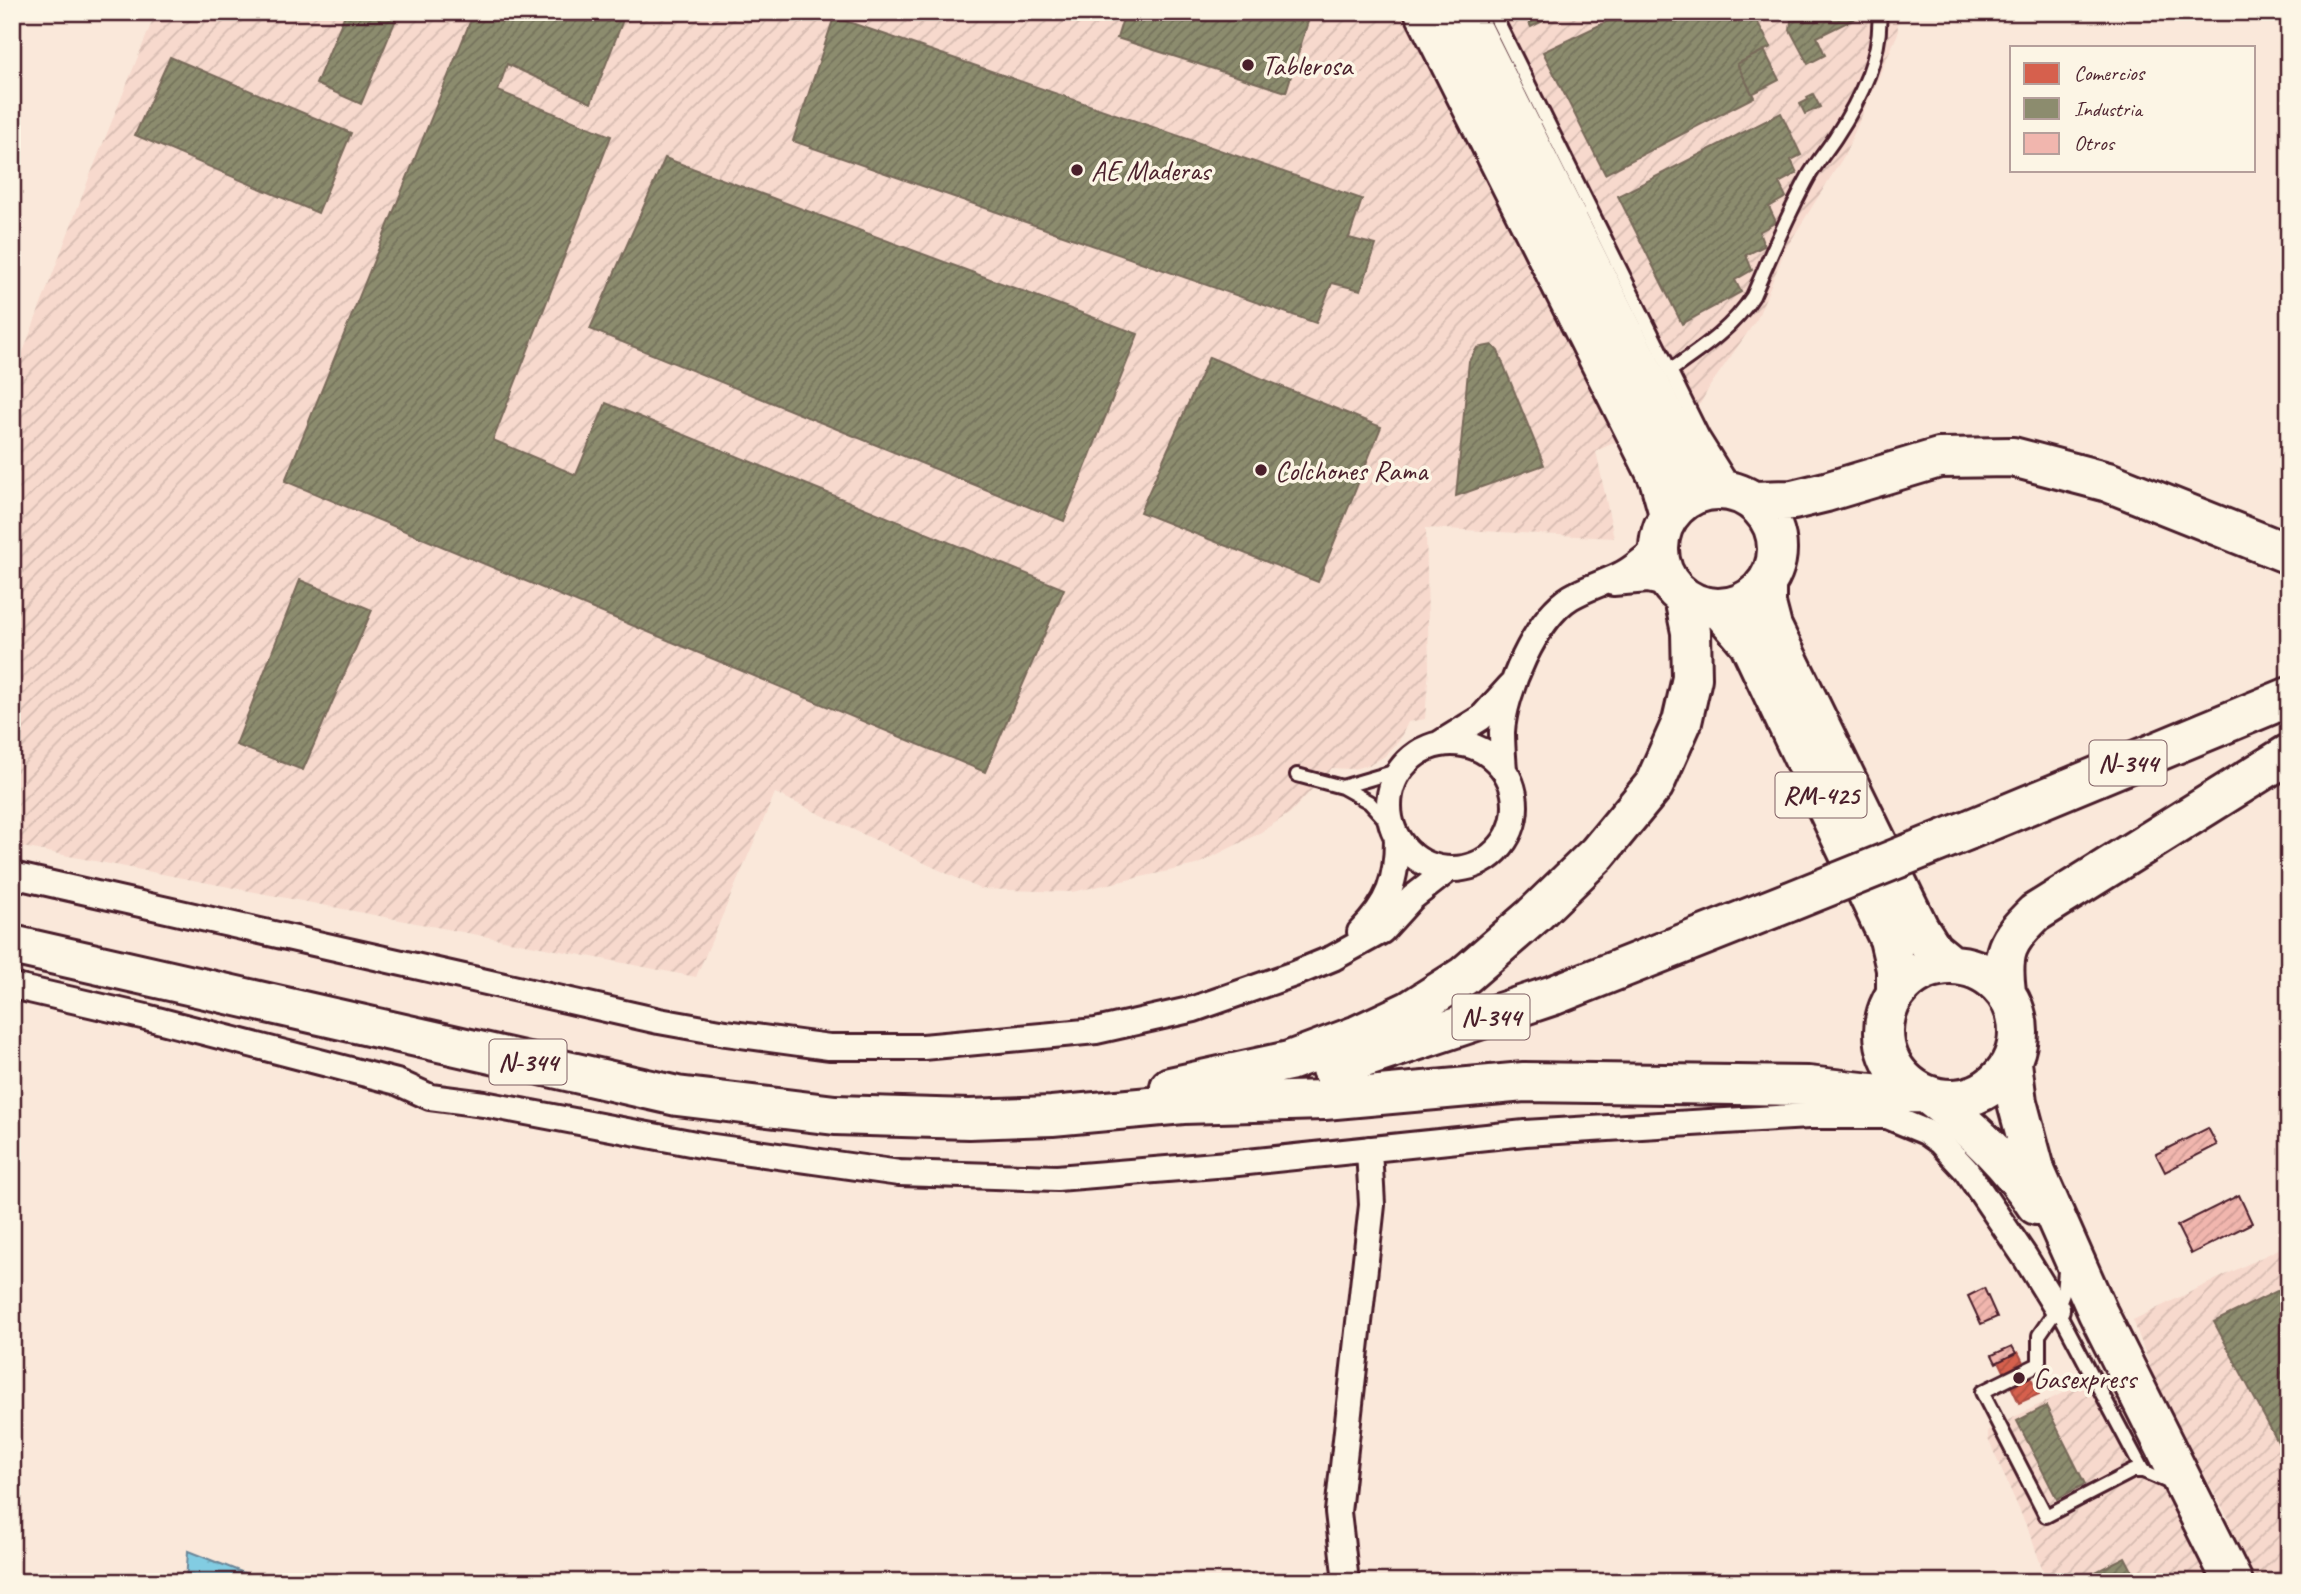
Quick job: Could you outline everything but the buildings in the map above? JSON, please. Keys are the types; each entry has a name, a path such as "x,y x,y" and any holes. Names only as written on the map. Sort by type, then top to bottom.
{"main road":[{"path":"1432,12 1667,481 1671,496 1664,531 1662,567 1691,597 1737,606 1753,597 1766,584 1774,568 1777,549 1774,531 1766,514 1699,475 1682,449 1464,12"},
{"path":"1664,531 1683,501 1696,494 1793,500 1939,458 2013,457 2108,482 2289,554"},
{"name":"RM-425","path":"1766,584 1766,604 1772,627 1919,928 1933,950 1950,964"},
{"path":"1052,1116 1093,1102 1289,1061 1358,1035 1409,1011 1464,976 1533,916 1597,854 1654,785 1682,722 1692,678 1691,597"},
{"name":"RM-425","path":"1691,597 1749,643 1889,939 1896,970 1896,993"},
{"name":"N-344","path":"12,945 677,1096 835,1115 956,1119 1052,1116 1183,1104 1345,1065 1554,995 1968,830 2289,697"},
{"path":"2006,992 2003,968 2006,948 2018,929 2035,913 2289,754"},
{"path":"1183,1104 1324,1100 1524,1082 1808,1086 1880,1094 1927,1095 1951,1100 1969,1098 1987,1090 2001,1079 2012,1063 2018,1045 2019,1027 2015,1009 2006,992 1990,977 1971,967 1950,964 1929,968 1911,978 1896,993 1887,1010 1884,1030 1886,1049 1893,1067 1905,1082 1927,1095 1958,1118 1996,1154 2030,1196 2063,1245 2233,1582"},
{"path":"2012,1063 2017,1102 2036,1173 2063,1245"}],"street":[{"path":"1504,770 1502,731 1515,680 1532,640 1555,608 1573,596 1623,573 1664,531"},
{"path":"1598,585 1648,580 1691,597"},
{"path":"1333,958 1376,915 1392,886 1397,864 1388,807 1391,788 1400,769 1424,749 1439,744 1481,718 1515,680"},
{"path":"1394,833 1410,855 1428,866 1448,870 1468,868 1486,860 1502,846 1512,828 1516,808 1513,788 1504,770 1491,756 1475,747 1458,743 1439,744"},
{"path":"12,875 659,1021 829,1047 923,1047 1096,1031 1194,1009 1282,979 1333,958 1382,930 1412,898 1448,870"},
{"path":"12,986 146,1017 397,1082 429,1097 484,1104 706,1146 899,1173 1057,1178 1228,1164 1539,1132 1809,1116 1887,1116 1926,1132 1940,1142 1966,1170 2057,1309"},
{"path":"1346,1582 1338,1512 1372,1205 1369,1149"}],"lane":[{"path":"1410,12 1647,484 1664,531"},
{"path":"1493,12 1702,435 1735,495"},
{"path":"1671,370 1742,313 1753,296 1811,173 1856,101 1877,47 1879,12"},
{"path":"1342,787 1400,769"},
{"path":"1297,775 1342,787 1369,802 1394,833"},
{"path":"2063,1245 2063,1293 2057,1309 2039,1335 2039,1364 1982,1392 2046,1516 2133,1471 2143,1471 2187,1490"},
{"path":"2057,1309 2143,1471"}],"shaded area":[{"path":"156,12 1897,12 1898,33 1844,156 1785,250 1757,319 1700,404 1596,451 1614,538 1426,528 1429,668 1425,719 1408,722 1399,741 1385,756 1370,765 1352,769 1332,768 1290,813 1258,834 1196,865 1072,892 980,889 775,793 696,977 12,845 12,381"},
{"path":"2289,1244 2289,1582 2047,1582 2030,1534 1988,1439 1988,1430 2111,1369 2199,1538 2229,1519 2164,1404 2133,1320"}],"water":[{"path":"188,1551 267,1582 186,1582"}],"place":[{"name":"Tablerosa","path":"1248,65"},
{"name":"AE Maderas","path":"1077,170"},
{"name":"Colchones Rama","path":"1261,470"},
{"name":"Gasexpress","path":"2019,1378"}]}
